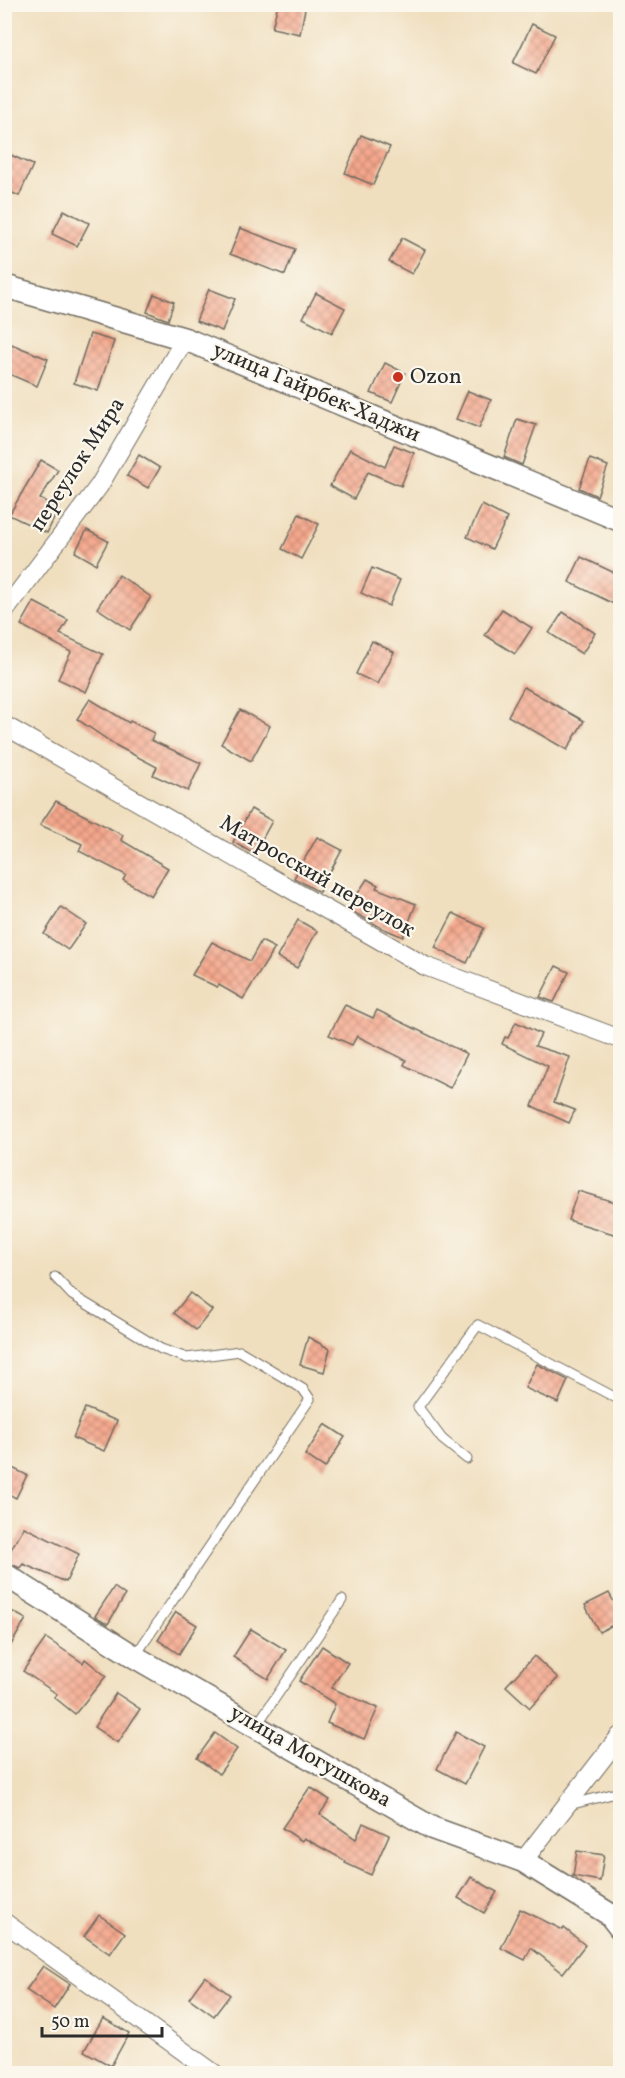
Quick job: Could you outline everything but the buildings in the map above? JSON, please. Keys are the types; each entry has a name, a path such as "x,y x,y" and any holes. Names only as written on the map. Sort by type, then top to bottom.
{"street":[{"name":"улица Гайрбек-Хаджи","path":"4,286 185,339 621,520"},
{"name":"переулок Мира","path":"4,612 99,486 185,339"},
{"name":"Матросский переулок","path":"4,725 425,966 621,1039"},
{"name":"улица Могушкова","path":"4,1574 135,1657 432,1828 523,1862 609,1914 621,1928"},
{"path":"523,1862 621,1736"},
{"path":"4,1922 215,2073"}],"lane":[{"path":"55,1278 72,1295 161,1349 187,1358 240,1351 303,1389 310,1399 135,1657"},
{"path":"467,1458 442,1439 418,1407 478,1325 621,1400"},
{"path":"256,1726 342,1600"},
{"path":"567,1805 621,1792"}],"place":[{"name":"Ozon","path":"398,377"}]}
